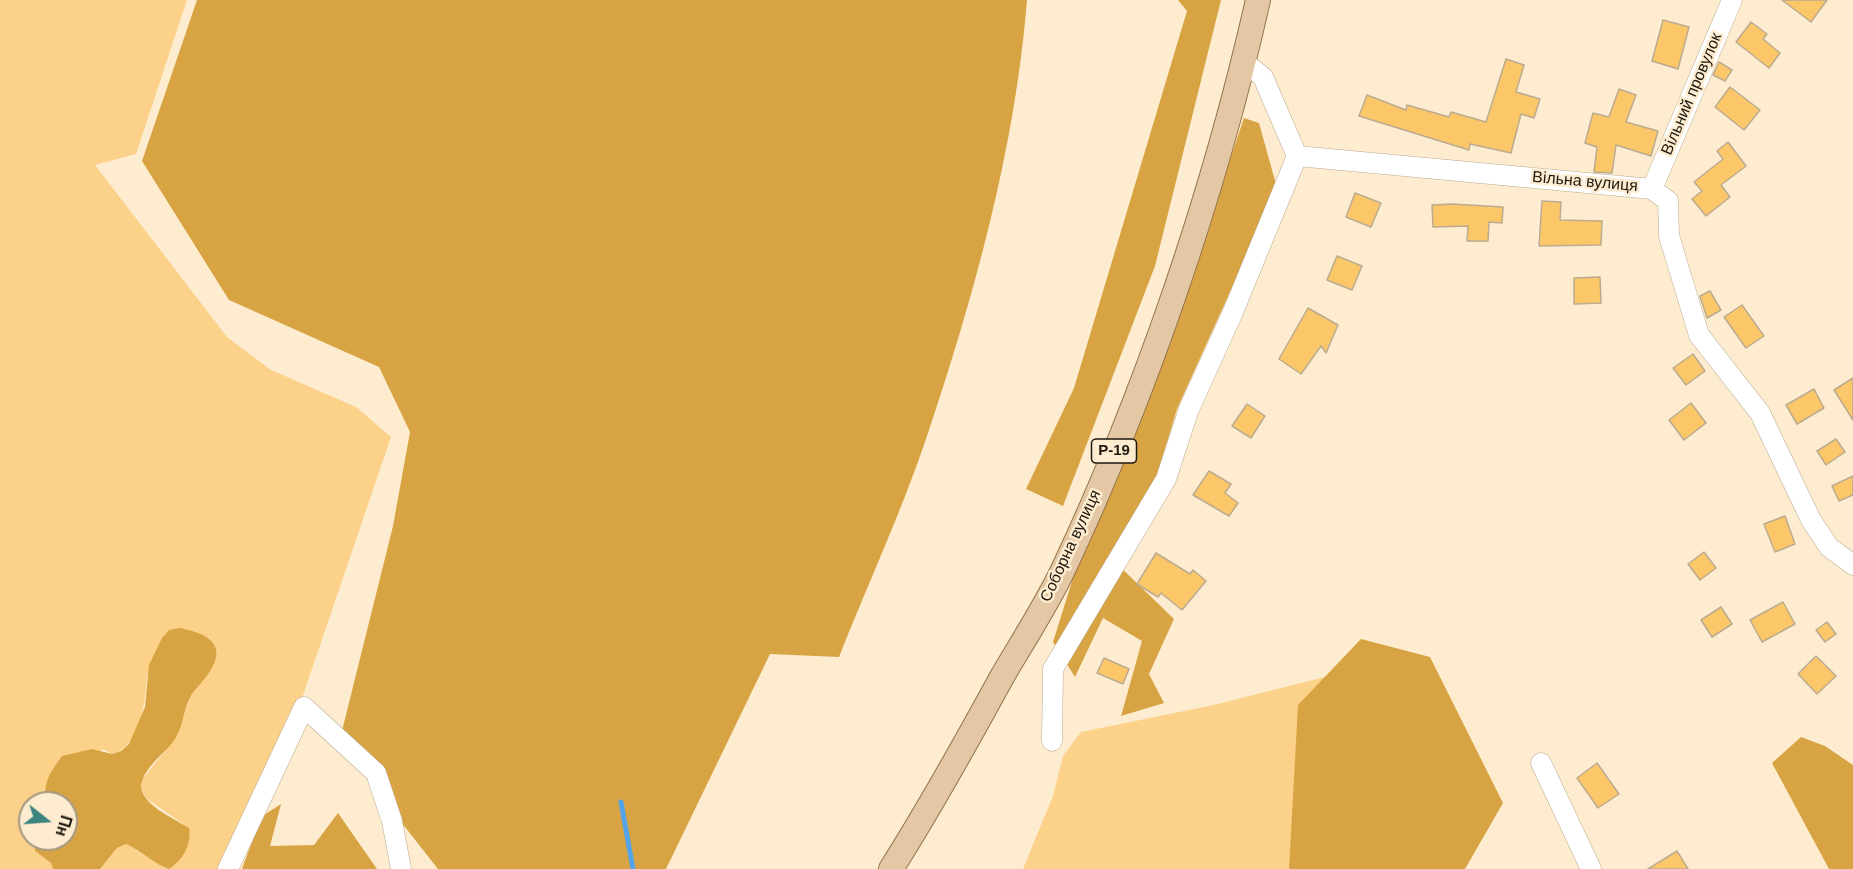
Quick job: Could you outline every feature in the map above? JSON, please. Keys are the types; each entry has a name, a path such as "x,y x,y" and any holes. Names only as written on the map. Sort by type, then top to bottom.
{"main road":[{"name":"Соборна вулиця","path":"891,869 925,814 1061,573 1132,411 1197,222 1244,62 1258,0"}],"street":[{"name":"Вільний провулок","path":"1652,189 1732,0"},
{"path":"1052,741 1053,669 1166,479 1189,409 1233,312 1297,156 1263,77 1244,62"},
{"name":"Вільна вулиця","path":"1297,156 1652,189 1668,201 1669,236 1699,335 1760,413 1811,520 1829,547 1853,565"},
{"path":"228,869 304,707 376,773 392,821 401,869"},
{"path":"1541,763 1591,869"}],"shaded area":[{"path":"0,0 187,0 136,154 95,165 227,337 271,370 356,407 391,437 300,704 223,869 169,869 189,828 147,799 142,790 142,780 178,734 190,697 214,665 214,645 147,676 140,721 130,742 122,749 112,754 103,749 48,791 18,791 18,851 35,851 51,863 53,869 0,869"},
{"path":"197,0 1027,0 1013,112 1002,168 990,224 960,334 915,469 839,657 770,654 666,869 438,869 339,743 393,526 410,432 379,367 229,300 142,161"},
{"path":"1178,0 1221,0 1155,266 1063,506 1026,489 1074,388 1187,11"},
{"path":"1244,118 1259,123 1277,188 1177,409 1157,475 1111,558 1174,619 1149,674 1164,703 1121,716 1142,641 1103,618 1075,677 1053,642 1073,578 1155,381"},
{"path":"179,628 194,631 213,642 216,648 214,664 192,694 177,736 152,764 143,777 142,784 142,791 150,803 162,813 189,828 188,846 178,861 169,869 126,844 117,848 100,869 53,869 51,863 35,851 78,851 78,791 45,791 51,772 62,756 92,749 112,754 121,751 129,744 145,707 149,665 162,638 169,630"},
{"path":"1361,639 1430,657 1503,803 1465,869 1289,869 1298,705"},
{"path":"1400,658 1397,869 1023,869 1053,796 1063,756 1081,732 1214,705"},
{"path":"1801,737 1825,746 1853,765 1853,869 1829,869 1772,763"},
{"path":"281,804 270,846 314,845 338,813 377,869 242,869 261,817"},
{"path":"126,844 158,865 169,869 100,869 117,848"}],"building":[{"path":"1782,0 1827,0 1811,22"},
{"path":"1663,20 1689,27 1678,69 1652,61"},
{"path":"1751,22 1767,34 1763,39 1780,53 1769,68 1736,42"},
{"path":"1506,59 1524,65 1516,92 1540,99 1534,118 1521,114 1511,153 1470,144 1469,150 1359,116 1367,95 1406,110 1407,105 1449,117 1451,112 1486,122"},
{"path":"1719,62 1732,70 1725,81 1713,75"},
{"path":"1730,87 1760,110 1744,130 1715,107"},
{"path":"1619,89 1636,95 1626,122 1658,131 1651,156 1616,145 1612,173 1594,172 1597,147 1585,143 1593,113 1609,117"},
{"path":"1728,142 1746,166 1721,185 1730,197 1706,216 1692,199 1702,191 1694,182 1723,159 1717,151"},
{"path":"1355,193 1381,203 1371,227 1346,217"},
{"path":"1542,201 1561,202 1560,220 1602,221 1601,245 1539,246"},
{"path":"1432,205 1503,207 1502,223 1489,222 1488,241 1467,241 1468,226 1433,227"},
{"path":"1337,256 1362,266 1352,290 1327,280"},
{"path":"1600,277 1601,303 1574,304 1574,278"},
{"path":"1710,291 1721,310 1707,318 1700,296"},
{"path":"1742,305 1764,336 1746,348 1724,317"},
{"path":"1308,308 1338,325 1326,353 1321,346 1301,374 1279,359"},
{"path":"1693,354 1705,371 1686,385 1673,368"},
{"path":"1853,378 1853,420 1834,390"},
{"path":"1814,389 1824,408 1797,424 1786,405"},
{"path":"1691,403 1706,423 1684,440 1669,420"},
{"path":"1247,404 1265,416 1251,438 1232,426"},
{"path":"1836,439 1845,452 1826,465 1817,451"},
{"path":"1209,471 1231,484 1225,493 1238,503 1229,516 1193,495"},
{"path":"1853,476 1853,495 1839,501 1832,486"},
{"path":"1785,516 1795,544 1775,552 1764,524"},
{"path":"1704,552 1716,568 1700,580 1688,564"},
{"path":"1156,553 1190,574 1193,570 1206,581 1182,610 1161,593 1158,597 1137,584"},
{"path":"1783,602 1795,624 1762,642 1750,620"},
{"path":"1721,607 1732,624 1712,637 1701,620"},
{"path":"1827,622 1836,634 1825,642 1816,630"},
{"path":"1816,656 1836,676 1817,694 1798,674"},
{"path":"1104,658 1129,669 1123,684 1097,673"},
{"path":"1597,763 1619,794 1598,808 1577,778"},
{"path":"1677,851 1688,869 1648,869"}],"waterway":[{"path":"621,802 633,869"}]}
